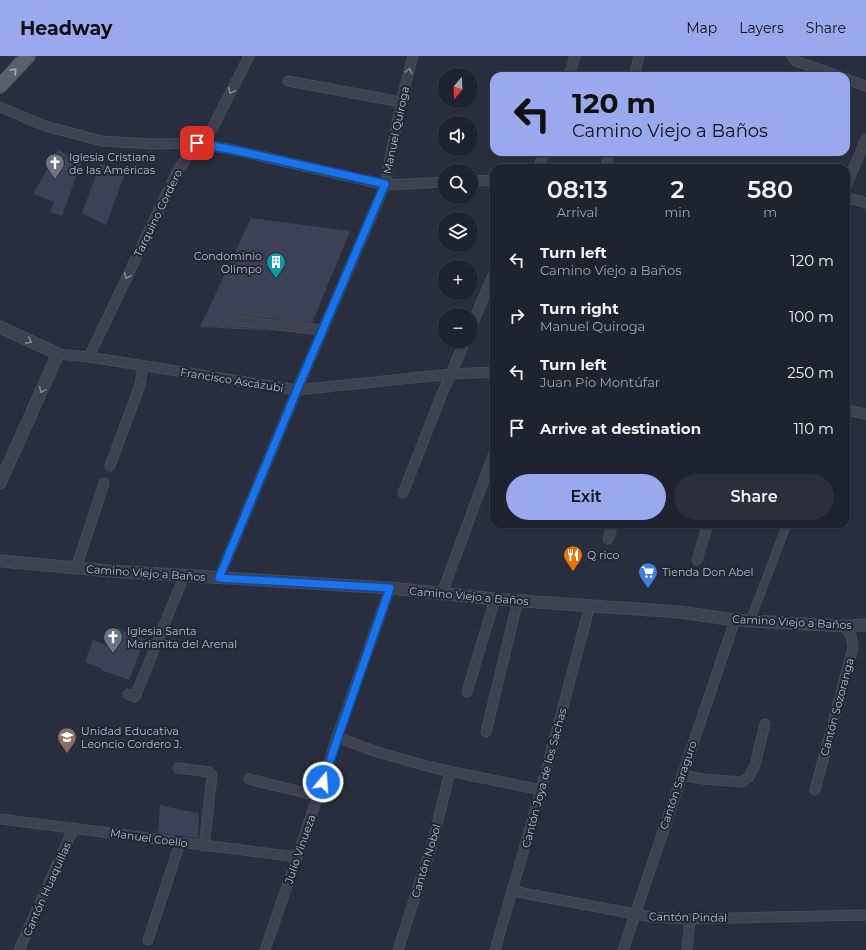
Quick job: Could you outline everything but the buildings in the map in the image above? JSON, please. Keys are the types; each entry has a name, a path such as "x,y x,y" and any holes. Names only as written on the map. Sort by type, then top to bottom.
{"main road":[{"path":"0,86 28,56"}],"street":[{"name":"Tarquino Cordero","path":"89,357 178,170 197,143 212,129 249,56"},
{"name":"Manuel Quiroga","path":"219,578 385,184 401,102 413,56"},
{"path":"570,72 575,56"},
{"path":"635,72 639,56"},
{"path":"792,56 796,61 827,72"},
{"path":"850,80 866,86"},
{"path":"288,81 401,102"},
{"path":"0,107 45,126 102,141 153,144 197,143 385,184 438,182"},
{"path":"850,177 866,139"},
{"path":"478,181 490,180"},
{"path":"850,198 866,203"},
{"path":"478,311 490,283"},
{"path":"230,320 323,330"},
{"name":"Francisco Ascázubi","path":"0,327 58,354 89,357 297,390 451,374 490,372"},
{"path":"403,493 462,348"},
{"path":"0,483 58,354"},
{"path":"110,466 140,385 143,366"},
{"path":"850,411 866,414"},
{"path":"442,593 490,463"},
{"path":"76,568 104,483"},
{"path":"608,539 612,528"},
{"path":"697,560 707,528"},
{"path":"750,621 785,528"},
{"name":"Camino Viejo a Baños","path":"0,561 184,576 390,588 518,600 680,612 735,620 845,626 866,625"},
{"path":"128,694 135,697 184,576"},
{"name":"Julio Vinueza","path":"265,950 390,588"},
{"path":"467,692 495,598"},
{"path":"486,732 518,600"},
{"name":"Cantón Joya de los Sachas","path":"495,950 542,790 590,605"},
{"name":"Cantón Saraguro","path":"623,950 735,620"},
{"name":"Cantón Sozoranga","path":"815,790 852,648 851,636 845,626"},
{"path":"682,775 703,779 742,782 749,777 755,765 765,724"},
{"path":"338,737 398,758 450,772 542,790"},
{"path":"178,768 209,772 212,776 204,846"},
{"name":"Cantón Nobol","path":"398,950 433,841 450,772"},
{"path":"249,779 318,796"},
{"name":"Manuel Coello","path":"0,819 297,857"},
{"name":"Cantón Huaquillas","path":"19,950 70,836 75,828"},
{"path":"148,940 180,843"},
{"name":"Cantón Pindal","path":"512,891 652,917 690,919 866,915"},
{"path":"687,950 690,919"}],"place":[{"name":"Iglesia Cristiana de las Américas","path":"55,180"},
{"name":"Condominio Olimpo","path":"276,279"},
{"name":"Q rico","path":"573,572"},
{"name":"Tienda Don Abel","path":"648,589"},
{"name":"Iglesia Santa Marianita del Arenal","path":"113,654"},
{"name":"Unidad Educativa Leoncio Cordero J.","path":"67,754"}],"route":[{"path":"197,143 385,184 219,578 390,588 323,782"}]}
